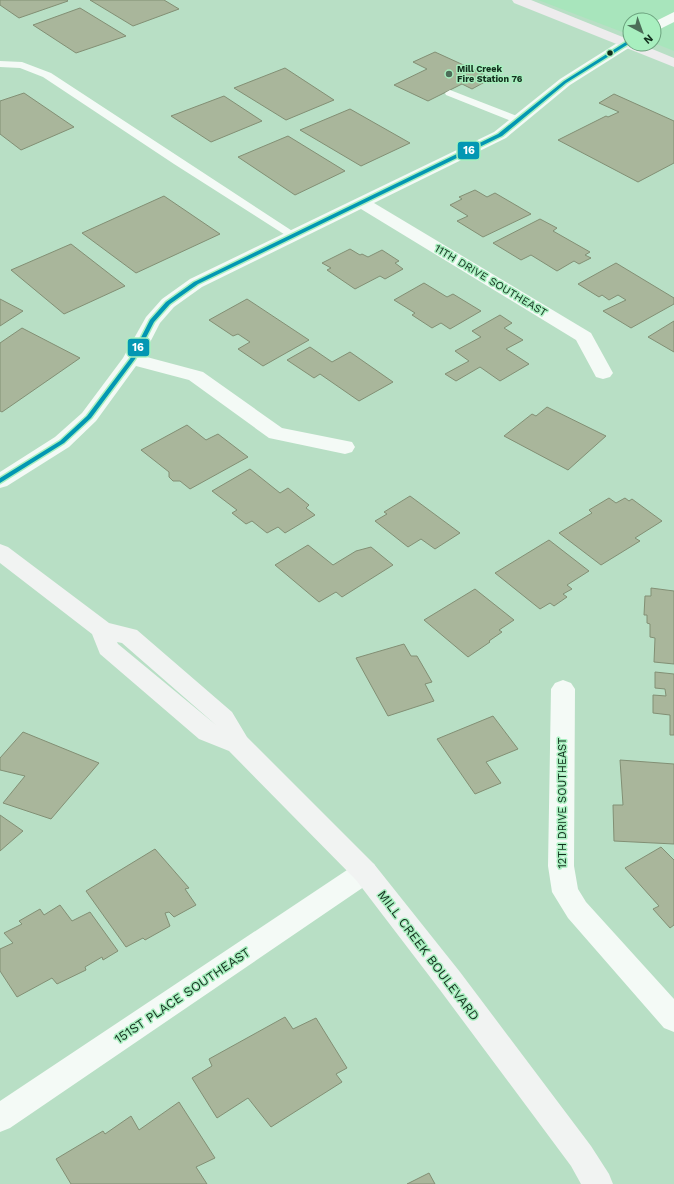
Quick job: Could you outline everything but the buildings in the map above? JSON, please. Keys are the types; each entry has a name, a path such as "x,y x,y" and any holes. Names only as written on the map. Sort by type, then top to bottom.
{"main road":[{"path":"519,0 622,40"},
{"path":"650,52 674,63"}],"street":[{"path":"662,23 674,16"},
{"path":"0,481 62,442 89,417 132,359 152,321 168,303 196,283 500,135 565,82 622,46"},
{"name":"11TH DRIVE SOUTHEAST","path":"363,203 584,337 603,373"},
{"path":"132,359 196,376 276,433 345,447"},
{"name":"MILL CREEK BOULEVARD","path":"0,552 102,630 108,648 207,732 238,744 365,872 450,981 581,1156 598,1184"},
{"name":"12TH DRIVE SOUTHEAST","path":"563,689 561,866 565,892 577,910 674,1019"},
{"name":"151ST PLACE SOUTHEAST","path":"0,1118 365,872"}],"lane":[{"path":"0,64 22,64 47,75 178,162 294,236"},
{"path":"450,93 518,120"}],"shaded area":[{"path":"538,0 674,0 674,51 662,46 662,12 622,12 622,32"}],"transit line":[{"name":"16","path":"0,481 62,442 89,417 132,359 152,321 168,303 196,283 500,135 565,82 622,46"}],"place":[{"name":"Mill Creek Fire Station 76","path":"449,74"}]}
